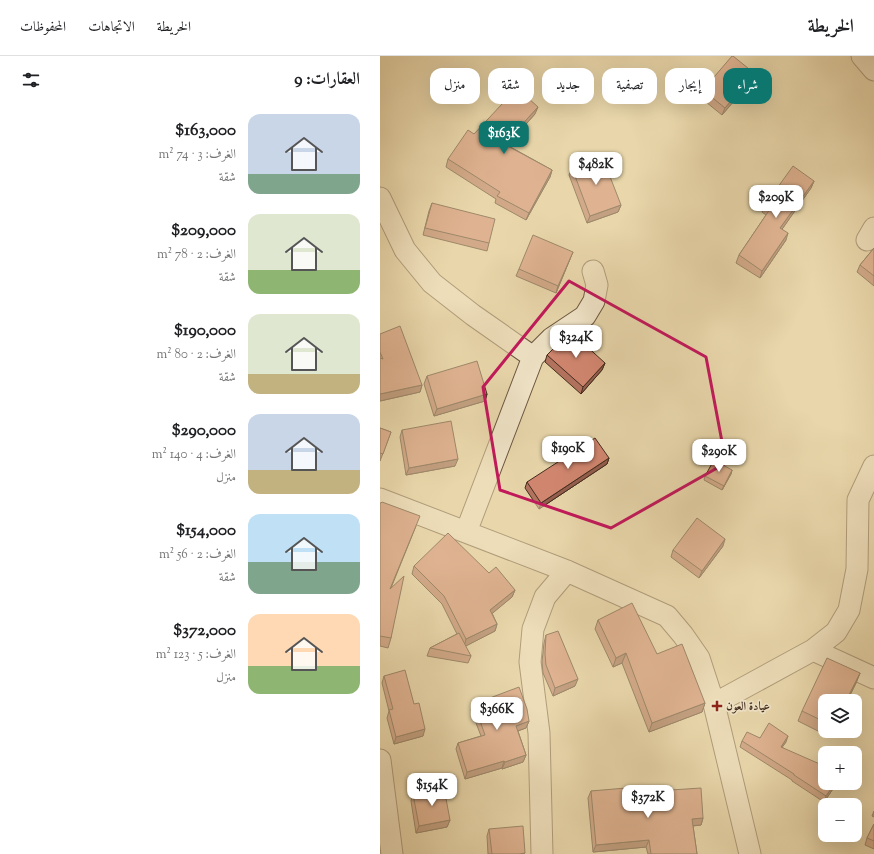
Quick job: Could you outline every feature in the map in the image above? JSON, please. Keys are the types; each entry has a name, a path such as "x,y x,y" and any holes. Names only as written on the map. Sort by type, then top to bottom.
{"street":[{"path":"862,56 874,70"},
{"path":"380,198 405,250 432,283 472,315 532,357"},
{"path":"466,532 532,357 552,338 584,316 594,301 597,285 593,271"},
{"path":"714,704 813,650 836,632 849,610 857,569 858,500 874,466"},
{"path":"380,499 567,571 667,616 683,635 699,658 714,704 750,854"},
{"path":"542,854 539,733 530,662 531,649 533,629 545,597 567,571"},
{"path":"813,650 874,678"},
{"path":"380,760 392,854"}],"highlighted area":[{"path":"569,281 706,357 726,463 611,528 500,490 483,387"}],"building":[{"path":"732,56 748,68 723,68 723,104 728,104 725,108 715,100 715,76"},
{"path":"534,103 538,107 504,144 552,170 529,213 497,196 500,192 448,159 468,130 474,134 502,104"},
{"path":"602,156 621,205 590,216 572,168"},
{"path":"793,166 814,181 780,228 788,233 762,271 739,255 770,209 765,205"},
{"path":"432,203 495,219 489,243 425,228"},
{"path":"533,235 573,252 558,286 519,269"},
{"path":"874,248 874,276 860,265"},
{"path":"400,326 422,385 380,394 380,358 383,359 380,352 380,334"},
{"path":"572,333 605,363 583,387 547,355 562,340"},
{"path":"477,361 487,394 437,409 427,376"},
{"path":"451,421 458,459 409,468 402,430"},
{"path":"380,428 391,432 383,454 380,453"},
{"path":"595,438 609,458 541,503 527,482"},
{"path":"714,460 732,470 724,486 705,476"},
{"path":"382,502 420,516 390,589 404,576 391,638 380,636 380,503"},
{"path":"697,518 725,539 702,571 673,550"},
{"path":"448,533 489,573 496,567 515,590 490,610 497,624 466,639 444,596 414,566"},
{"path":"632,603 657,654 682,644 705,703 652,723 626,653 616,658 598,620"},
{"path":"558,631 578,679 555,688 546,665 546,635"},
{"path":"459,633 471,656 430,648"},
{"path":"827,658 860,673 850,694 818,694 818,719 802,711"},
{"path":"405,670 414,704 419,703 425,729 396,737 389,710 393,709 384,676"},
{"path":"519,687 527,709 529,721 516,726 526,755 467,772 458,743 485,735 474,704"},
{"path":"769,723 788,736 781,747 818,763 818,790 830,790 826,796 742,741 747,732 760,738"},
{"path":"444,788 450,820 419,826 413,794"},
{"path":"626,788 626,793 701,788 703,818 692,819 697,854 651,854 649,840 596,845 591,791"},
{"path":"874,824 874,841 867,838"},
{"path":"523,826 525,853 492,854 489,829"}],"place":[{"name":"عيادة العون","path":"717,706"}]}
